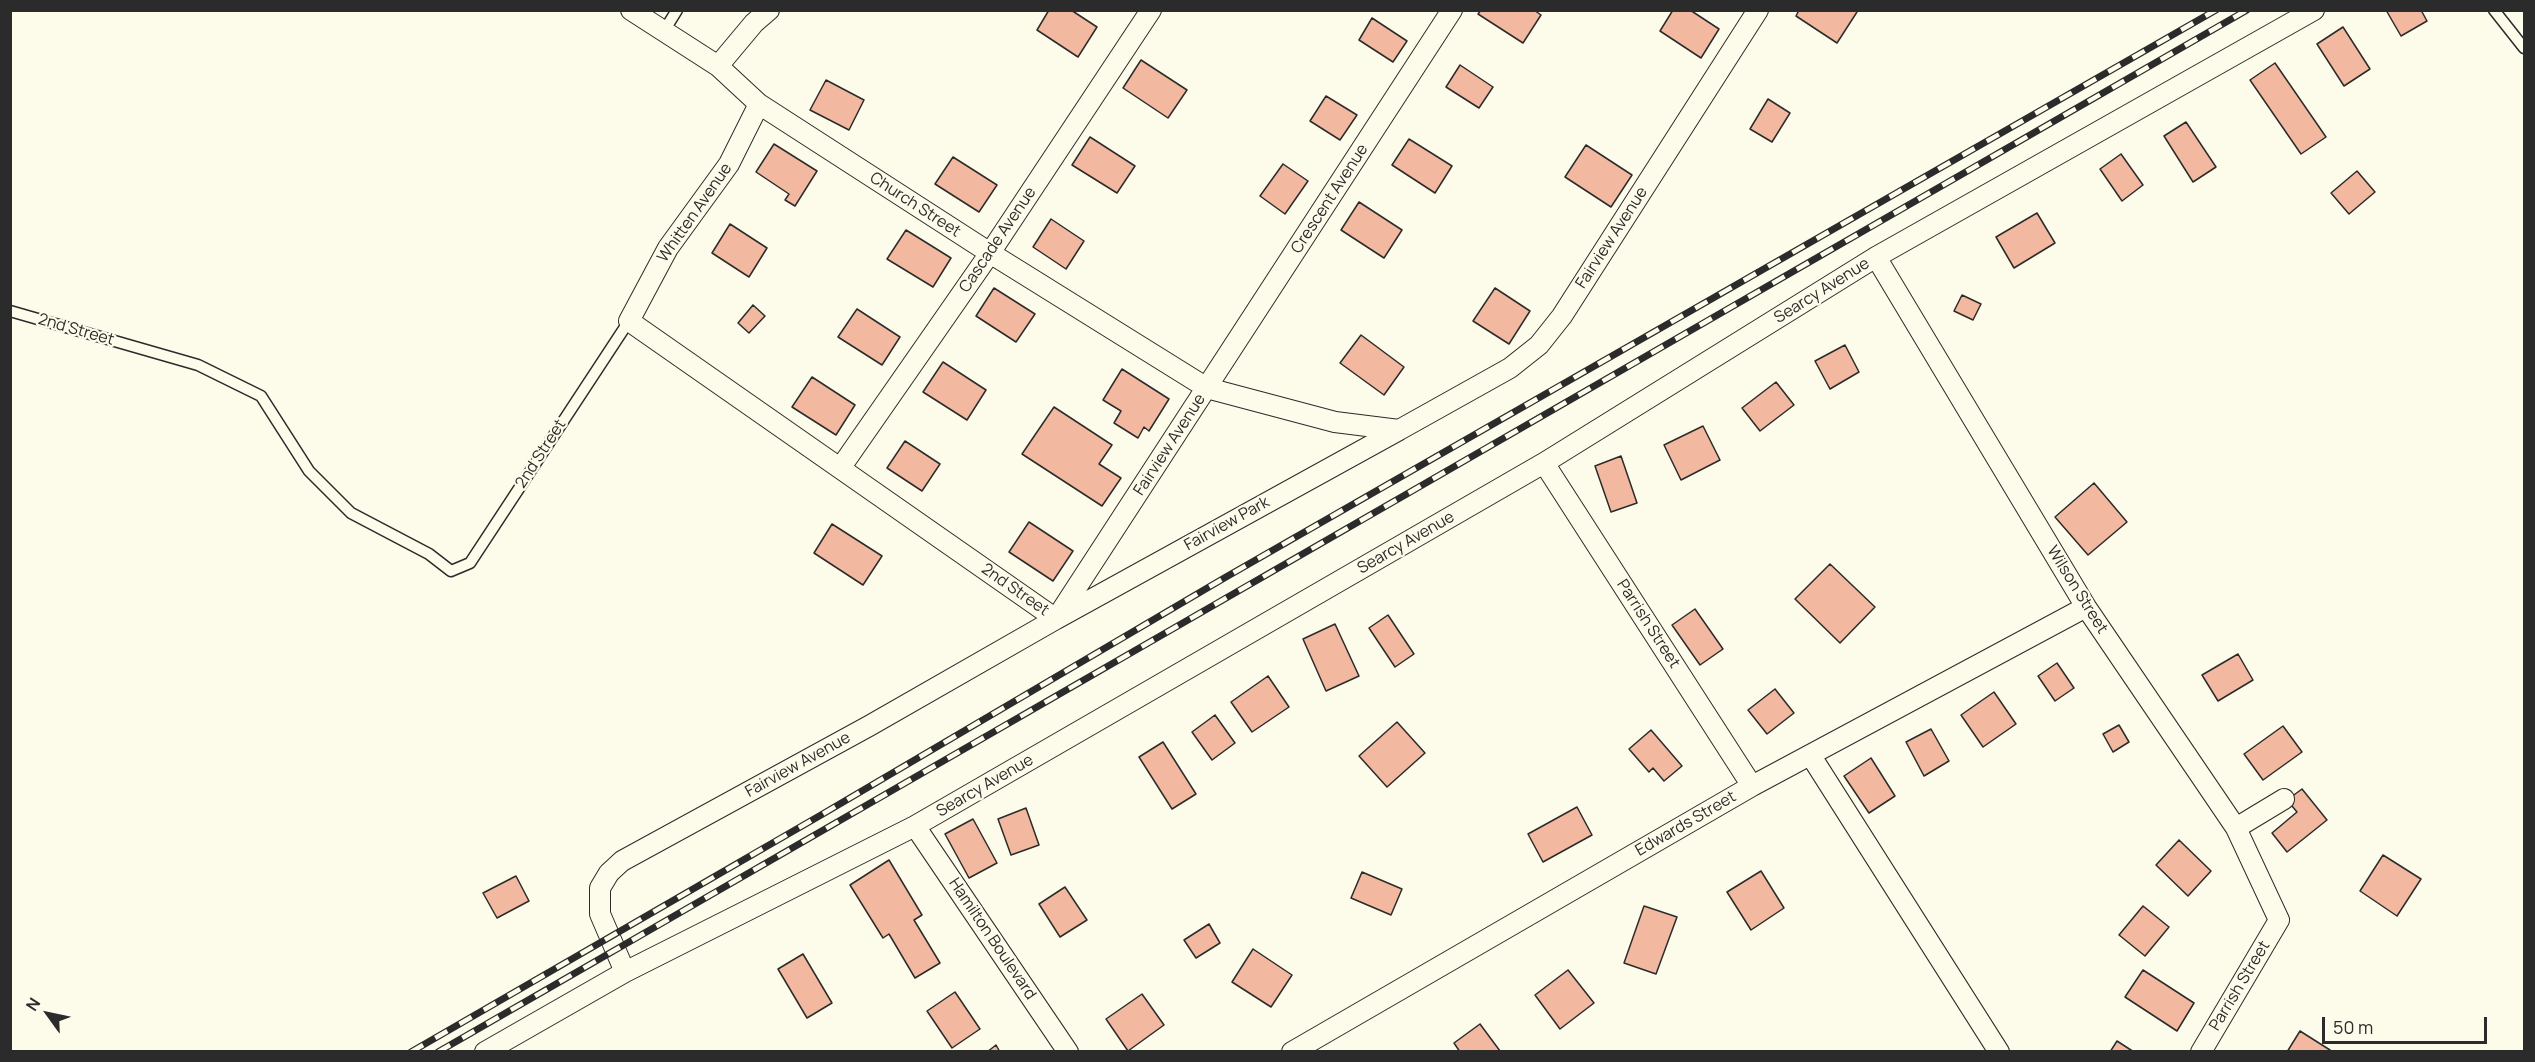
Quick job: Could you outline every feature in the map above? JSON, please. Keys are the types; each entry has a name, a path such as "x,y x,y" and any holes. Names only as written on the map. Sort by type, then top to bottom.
{"street":[{"name":"Church Street","path":"631,10 718,66 759,104 990,253 1208,388"},
{"path":"718,66 754,23 769,10"},
{"name":"Cascade Avenue","path":"841,467 990,253 1151,10"},
{"name":"Crescent Avenue","path":"1208,388 1452,10"},
{"name":"Fairview Avenue","path":"625,972 600,914 600,888 609,873 622,861 869,726 1056,619 1208,388 1335,422 1399,430 1510,368 1539,345 1562,316 1758,10"},
{"name":"Searcy Avenue","path":"485,1052 625,972 915,826 1545,463 1876,257 2314,10"},
{"name":"Whitten Avenue","path":"628,321 668,248 729,164 759,104"},
{"name":"Wilson Street","path":"1876,257 2086,607 2236,828 2279,920"},
{"name":"2nd Street","path":"628,321 841,467 1056,619"},
{"name":"Fairview Park","path":"1056,619 1399,430"},
{"name":"Parrish Street","path":"1545,463 1752,786"},
{"name":"Edwards Street","path":"1292,1052 1752,786 2086,607"},
{"path":"1811,756 1999,1052"},
{"path":"2236,828 2284,799"},
{"name":"Hamilton Boulevard","path":"915,826 1068,1052"},
{"name":"Parrish Street","path":"2201,1052 2279,920"}],"lane":[{"path":"664,31 677,10"},
{"path":"2494,10 2524,48"},
{"name":"2nd Street","path":"10,311 198,365 261,396 309,471 351,513 429,554 451,571 470,563 628,321"}],"building":[{"path":"1049,10 1071,10 1097,27 1078,57 1037,30"},
{"path":"1481,10 1534,10 1541,15 1523,43 1478,14"},
{"path":"1673,10 1690,10 1719,29 1701,58 1660,31"},
{"path":"1799,10 1854,10 1857,12 1837,43 1796,16"},
{"path":"2386,10 2421,10 2427,21 2401,36"},
{"path":"1372,18 1407,41 1393,62 1359,40"},
{"path":"2343,27 2370,69 2344,86 2317,44"},
{"path":"1141,60 1187,90 1168,118 1123,88"},
{"path":"2275,63 2326,137 2301,154 2250,80"},
{"path":"1460,65 1493,87 1479,108 1446,87"},
{"path":"826,80 864,100 849,130 810,110"},
{"path":"1326,96 1357,115 1340,140 1310,121"},
{"path":"1768,99 1790,113 1772,142 1750,129"},
{"path":"2186,122 2216,167 2193,182 2164,136"},
{"path":"1090,137 1135,166 1117,193 1072,165"},
{"path":"1409,139 1452,166 1435,193 1392,165"},
{"path":"774,144 817,171 795,206 785,200 789,194 756,172"},
{"path":"1586,145 1632,175 1611,207 1565,177"},
{"path":"2121,154 2143,185 2122,201 2100,169"},
{"path":"953,157 997,185 979,212 935,184"},
{"path":"1283,164 1308,181 1285,214 1260,196"},
{"path":"2357,171 2375,192 2349,214 2331,193"},
{"path":"1359,202 1402,230 1384,258 1341,230"},
{"path":"2037,213 2055,243 2014,268 1996,237"},
{"path":"1051,219 1084,241 1066,269 1033,247"},
{"path":"730,224 767,248 749,277 712,253"},
{"path":"906,230 951,258 933,287 887,259"},
{"path":"994,288 1035,314 1016,342 976,316"},
{"path":"1495,288 1530,311 1509,344 1473,321"},
{"path":"1962,295 1981,304 1973,320 1954,311"},
{"path":"753,305 765,316 749,333 738,323"},
{"path":"857,309 900,337 882,365 838,337"},
{"path":"1361,335 1404,367 1384,395 1340,363"},
{"path":"1845,345 1859,372 1830,389 1815,361"},
{"path":"943,362 986,390 967,420 923,392"},
{"path":"1122,369 1169,399 1149,431 1144,427 1138,438 1114,423 1121,411 1103,400"},
{"path":"812,377 855,405 836,435 792,407"},
{"path":"1776,382 1794,405 1760,431 1742,408"},
{"path":"1054,407 1112,445 1099,464 1121,478 1102,506 1022,454"},
{"path":"1703,426 1720,460 1681,480 1664,445"},
{"path":"905,441 940,464 922,491 887,468"},
{"path":"1621,456 1637,503 1611,512 1595,466"},
{"path":"2094,483 2127,522 2088,555 2055,517"},
{"path":"1029,522 1073,551 1053,581 1009,552"},
{"path":"832,524 882,556 863,585 814,553"},
{"path":"1830,564 1875,607 1840,643 1795,599"},
{"path":"1695,609 1723,649 1700,665 1672,625"},
{"path":"1388,615 1414,654 1395,667 1369,628"},
{"path":"1335,624 1359,676 1326,691 1303,639"},
{"path":"2238,654 2253,680 2218,701 2202,675"},
{"path":"2057,663 2074,688 2055,701 2038,676"},
{"path":"1268,676 1289,707 1252,732 1231,702"},
{"path":"1775,689 1794,713 1767,734 1748,710"},
{"path":"1994,692 2016,724 1983,747 1961,715"},
{"path":"1215,715 1235,743 1212,760 1192,732"},
{"path":"1397,722 1425,753 1387,787 1359,756"},
{"path":"2119,725 2129,742 2113,752 2103,734"},
{"path":"2283,726 2302,752 2263,780 2244,754"},
{"path":"1931,729 1949,761 1924,776 1906,742"},
{"path":"1651,730 1682,766 1664,781 1653,768 1649,772 1629,749"},
{"path":"1163,742 1196,794 1172,809 1139,757"},
{"path":"1871,758 1895,796 1869,813 1844,776"},
{"path":"2302,789 2327,820 2287,852 2272,833 2297,812 2287,800"},
{"path":"1577,807 1592,835 1543,862 1528,834"},
{"path":"1026,808 1039,845 1011,855 998,819"},
{"path":"973,819 997,863 969,878 945,834"},
{"path":"2179,840 2211,871 2188,896 2156,865"},
{"path":"2383,855 2421,879 2397,916 2360,891"},
{"path":"889,860 922,915 914,920 940,963 915,978 889,934 883,938 850,885"},
{"path":"1761,871 1784,908 1751,930 1727,892"},
{"path":"1362,872 1402,889 1391,915 1351,898"},
{"path":"516,876 529,901 497,918 483,893"},
{"path":"1065,887 1087,920 1060,937 1039,904"},
{"path":"1644,906 1677,917 1656,974 1624,963"},
{"path":"2143,906 2169,927 2145,956 2119,935"},
{"path":"1209,924 1220,943 1196,958 1184,940"},
{"path":"1253,949 1292,975 1271,1007 1232,982"},
{"path":"803,954 832,1003 807,1018 778,969"},
{"path":"1568,970 1594,1003 1560,1029 1535,995"},
{"path":"2143,970 2194,1003 2177,1031 2125,997"},
{"path":"955,992 980,1029 952,1048 927,1011"},
{"path":"1142,994 1164,1025 1128,1051 1106,1019"},
{"path":"1480,1024 1500,1051 1460,1052 1454,1043"},
{"path":"2300,1031 2330,1050 2329,1052 2287,1052"},
{"path":"2117,1041 2134,1052 2110,1052"},
{"path":"996,1045 1000,1052 987,1052"}],"railway":[{"path":"411,1052 1226,577 2216,10"},
{"path":"438,1052 2247,10"}]}
